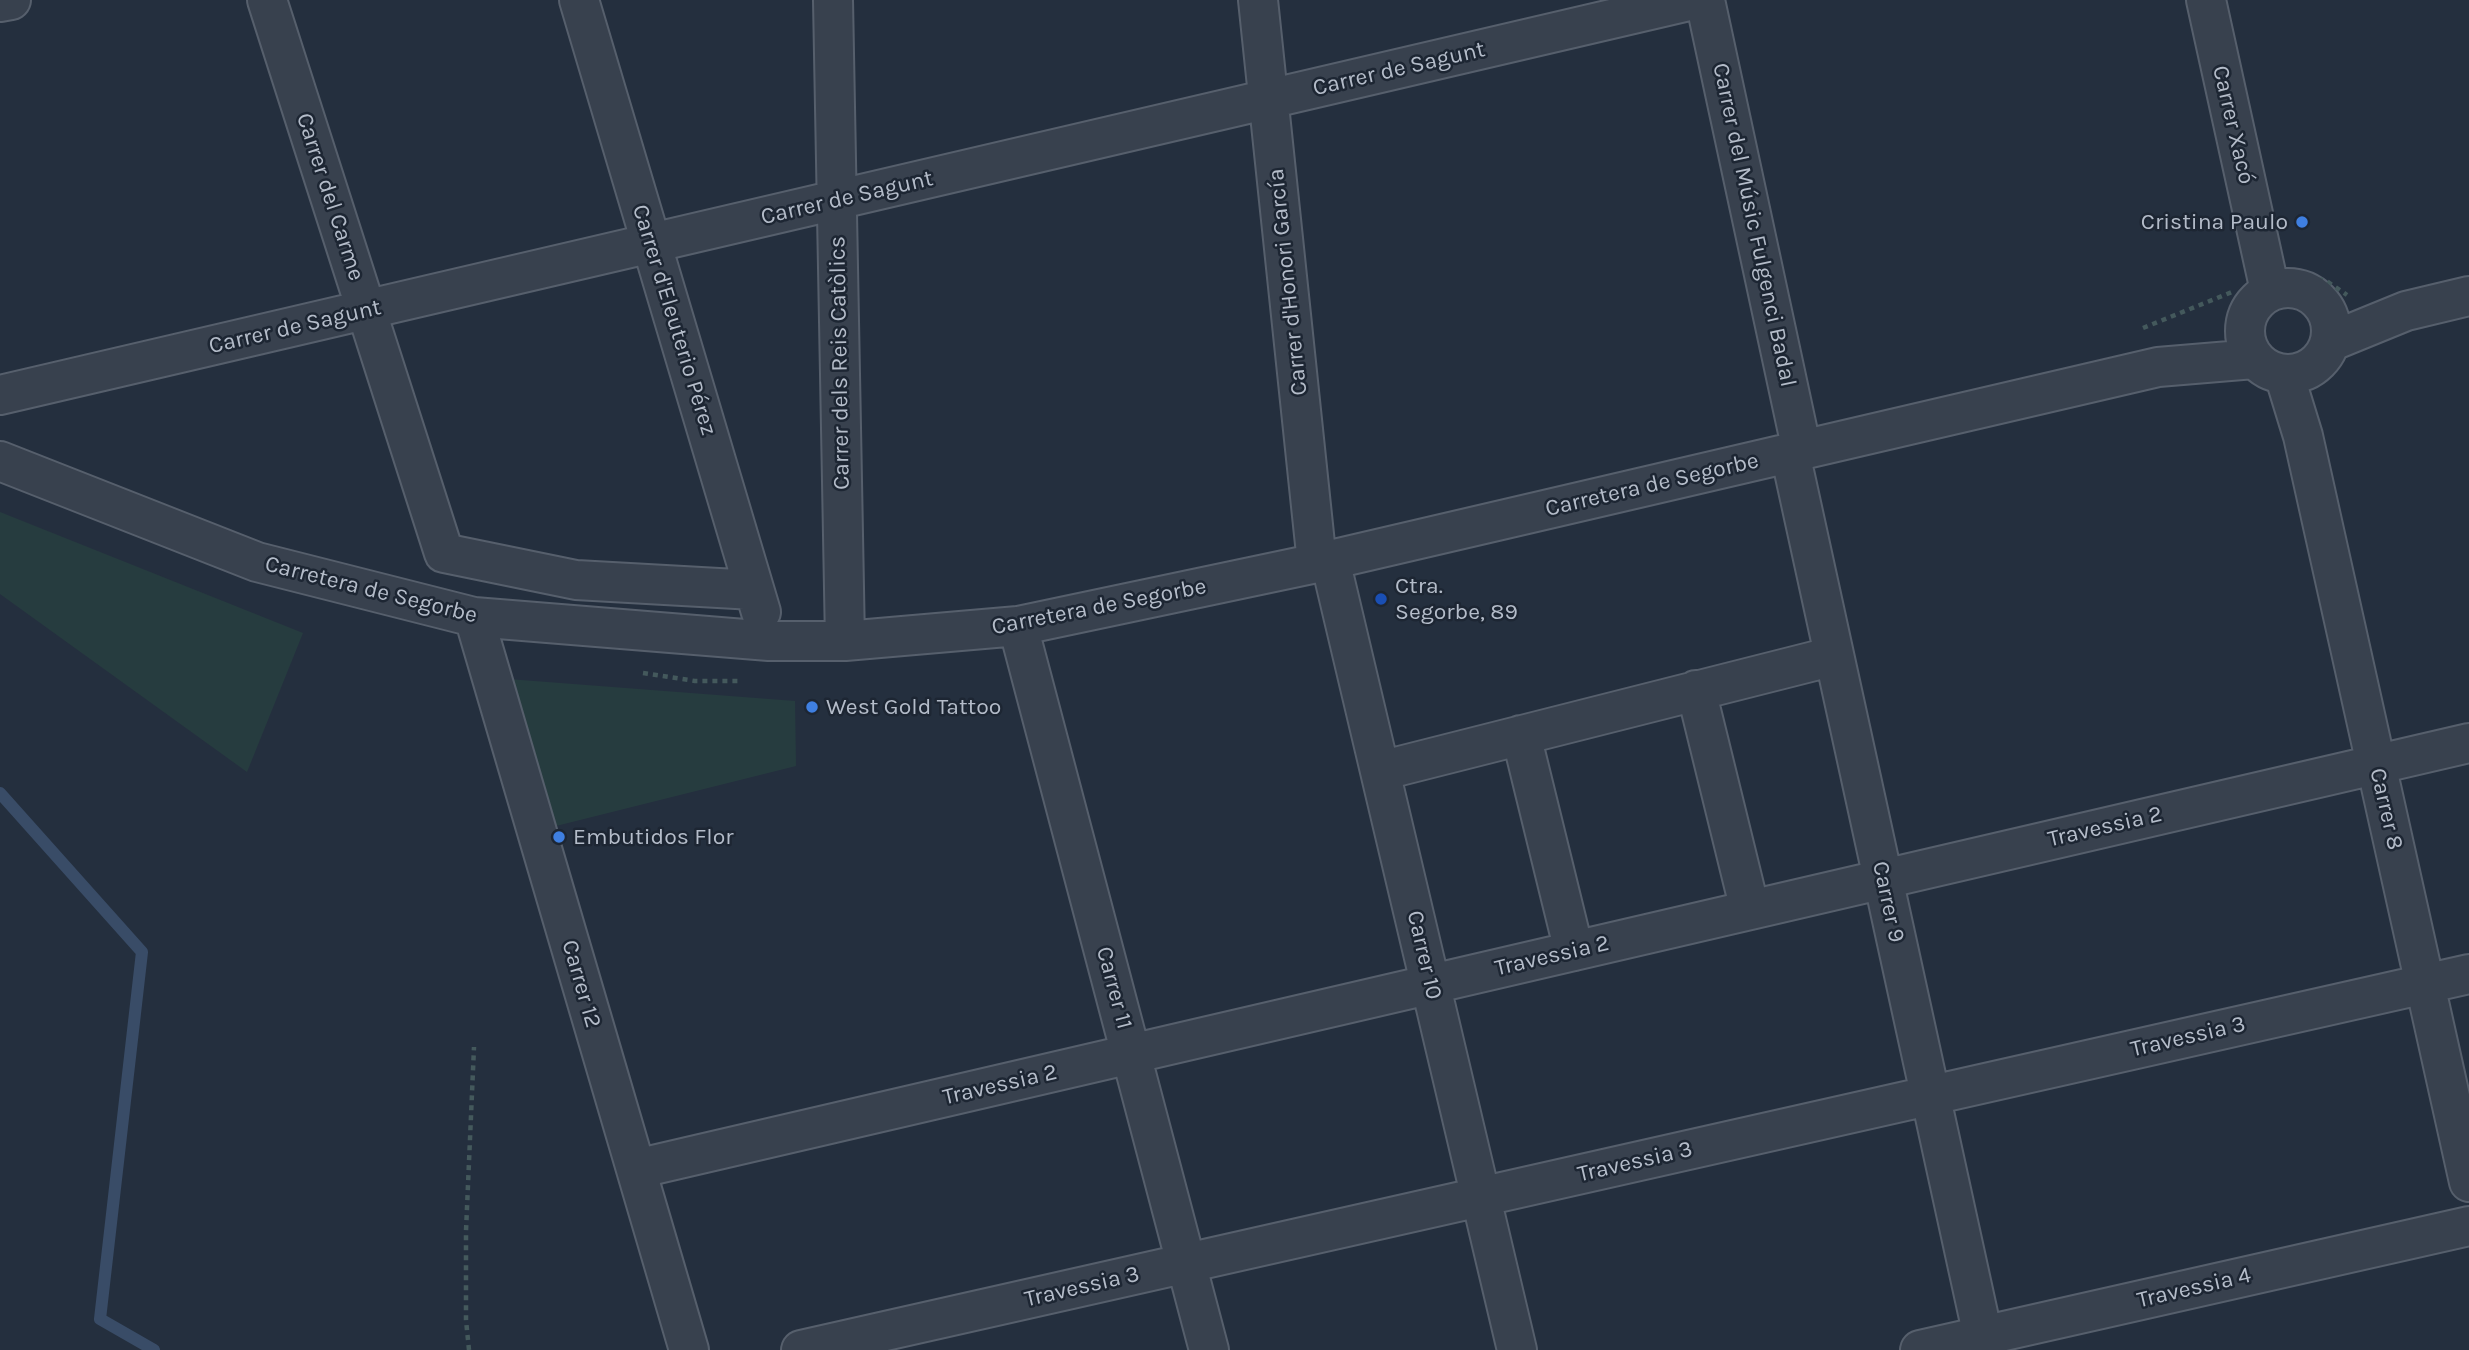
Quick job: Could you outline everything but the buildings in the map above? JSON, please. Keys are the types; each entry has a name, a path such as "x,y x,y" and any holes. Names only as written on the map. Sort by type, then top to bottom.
{"street":[{"path":"0,2 11,0"},
{"name":"Carrer del Carme","path":"267,0 444,553 576,580 754,590"},
{"name":"Carrer d'Eleuterio Pérez","path":"579,0 769,640"},
{"name":"Carrer dels Reis Catòlics","path":"833,0 845,641"},
{"name":"Carrer d'Honori García","path":"1258,0 1323,562"},
{"name":"Carrer de Sagunt","path":"0,395 1693,0"},
{"name":"Carrer del Músic Fulgenci Badal","path":"1705,0 1796,452"},
{"name":"Carrer Xacó","path":"2206,0 2259,303"},
{"path":"2286,287 2311,293 2320,302 2330,321 2294,361 2246,345 2244,330 2259,303 2286,287"},
{"name":"Carretera de Segorbe","path":"0,461 257,562 474,617 769,640 845,641 1018,625 1323,562 2158,367 2294,361 2406,311 2461,293"},
{"name":"Carretera de Segorbe","path":"2320,302 2366,309 2406,311"},
{"name":"Carretera de Segorbe","path":"2158,367 2210,339 2259,303"},
{"name":"Carrer 8","path":"2294,361 2303,436 2469,1182"},
{"name":"Carrer 9","path":"1796,452 1834,656 1985,1343"},
{"name":"Carrer 10","path":"1323,562 1380,771 1517,1350"},
{"name":"Carrer 12","path":"474,617 689,1350"},
{"name":"Carrer 11","path":"1018,625 1209,1350"},
{"path":"1380,771 1834,656"},
{"path":"1696,690 1749,910"},
{"path":"1521,735 1574,951"},
{"name":"Travessia 2","path":"636,1169 2469,743"},
{"name":"Travessia 3","path":"801,1350 2469,974"},
{"name":"Travessia 4","path":"1920,1350 1985,1343 2469,1226"}],"path":[{"path":"469,1350 466,1320 466,1231 474,1047"}],"green space":[{"path":"0,512 303,633 247,772 0,594"},
{"path":"508,679 795,701 796,766 548,828"}],"waterway":[{"path":"0,793 142,952 100,1319 154,1350"}],"place":[{"name":"Cristina Paulo","path":"2302,222"},
{"name":"Ctra. Segorbe, 89","path":"1381,599"},
{"name":"West Gold Tattoo","path":"812,707"},
{"name":"Embutidos Flor","path":"559,837"}]}
